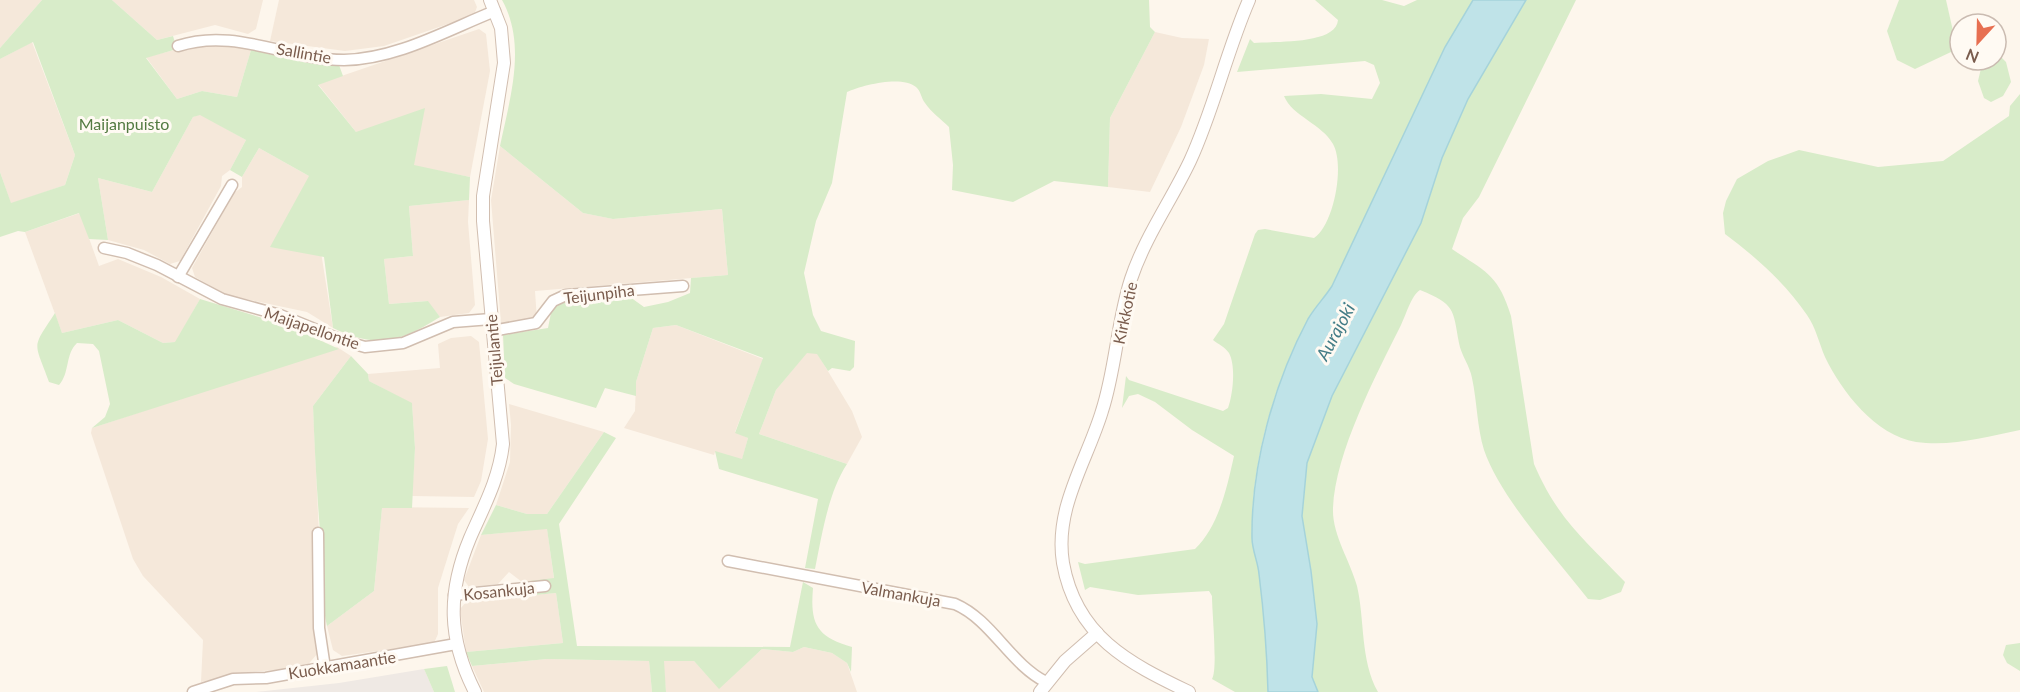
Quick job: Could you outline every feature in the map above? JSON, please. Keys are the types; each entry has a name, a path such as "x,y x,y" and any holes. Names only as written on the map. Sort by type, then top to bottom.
{"street":[{"name":"Kirkkotie","path":"1190,692 1121,656 1084,618 1073,595 1063,563 1062,535 1068,502 1108,392 1126,298 1136,265 1202,133 1249,0"},
{"name":"Sallintie","path":"178,46 195,40 227,39 312,57 347,60 402,49 492,5"},
{"name":"Teijulantie","path":"475,692 456,644 454,595 461,563 494,487 502,458 503,444 483,196 504,52 492,5"},
{"path":"178,277 232,185"},
{"name":"Maijapellontie","path":"104,248 127,253 222,299 280,315 365,347 403,343 453,322 492,325"},
{"name":"Teijunpiha","path":"492,325 536,323 553,301 566,295 683,286"},
{"path":"318,533 319,628 325,668"},
{"name":"Valmankuja","path":"728,561 811,579 955,604 970,612 1043,687"},
{"name":"Kosankuja","path":"454,595 545,586"},
{"path":"1043,687 1082,643 1097,633"},
{"name":"Kuokkamaantie","path":"193,692 233,679 266,678 456,644"}],"shaded area":[{"path":"0,0 42,0 0,48"},
{"path":"112,0 263,0 256,29 248,34 215,25 157,40"},
{"path":"279,0 474,0 477,7 474,15 384,46 345,51 270,41"},
{"path":"479,29 486,34 490,71 470,177 414,166 356,132 318,84"},
{"path":"1155,32 1182,38 1209,39 1204,65 1181,127 1150,192 1108,187 1110,118"},
{"path":"215,40 251,50 237,97 202,91 177,99 146,57"},
{"path":"32,42 75,155 65,185 11,204 0,172 0,59"},
{"path":"200,114 246,140 230,170 222,176 221,186 180,261 170,264 144,250 108,240 98,178 152,192 193,117"},
{"path":"500,146 583,213 613,219 722,209 728,275 535,291 537,320 501,323 491,200"},
{"path":"259,148 309,176 333,328 307,312 227,295 195,277 192,268 234,193 242,187 242,177"},
{"path":"469,200 468,222 475,305 469,313 440,317 427,301 389,304 384,259 413,256 409,206"},
{"path":"80,213 99,266 118,259 161,277 200,299 176,342 163,343 118,320 62,333 25,232"},
{"path":"676,325 763,359 735,432 748,438 742,460 715,452 714,455 624,428 635,411 636,382 653,328"},
{"path":"471,336 479,342 488,439 481,481 474,497 412,496 415,448 412,404 369,381 368,374 440,368 438,344 451,338"},
{"path":"337,347 351,356 313,406 319,535 318,653 305,668 248,672 201,682 203,640 143,576 133,559 91,433 92,428"},
{"path":"807,352 817,353 852,411 862,437 847,464 759,434 776,390"},
{"path":"509,404 604,432 547,514 527,514 496,505 510,462"},
{"path":"382,507 469,508 458,524 438,588 438,634 434,643 342,656 333,650 327,626 374,591"},
{"path":"547,528 554,579 522,582 509,572 498,584 469,587 464,580 481,535"},
{"path":"556,593 563,643 466,652 460,609 467,601"},
{"path":"804,647 832,653 847,663 857,692 666,692 663,661 694,661 719,688 762,649 793,652"},
{"path":"547,659 649,661 652,692 484,692 472,666"},
{"path":"424,669 434,692 256,692 339,683"}],"green space":[{"name":"Maijanpuisto","path":"42,0 112,0 157,40 173,36 177,49 146,58 177,99 202,91 237,97 251,50 339,65 343,76 318,85 356,132 425,108 414,165 470,177 469,200 409,206 413,256 384,259 389,304 428,301 440,317 413,332 388,340 363,339 333,328 324,257 270,247 309,176 259,148 242,177 230,170 246,140 200,115 193,117 152,192 98,178 108,240 89,239 79,213 25,232 18,231 0,237 0,172 11,203 65,185 75,155 33,42 0,59 0,48"},
{"path":"502,0 1149,0 1150,27 1155,32 1110,118 1108,187 1054,181 1013,202 952,190 953,165 949,127 927,106 916,87 910,83 892,81 872,84 847,92 832,183 816,221 804,273 813,315 821,331 855,341 854,367 850,371 832,368 828,371 817,354 807,353 776,390 759,434 847,464 830,501 815,569 805,568 818,499 719,469 715,451 742,459 748,438 735,433 763,358 676,325 653,328 636,382 636,396 605,388 596,408 514,384 505,378 503,335 548,328 552,308 562,301 630,297 644,307 668,302 690,293 691,278 728,275 722,209 613,219 583,213 500,146 512,91 515,53 510,17"},
{"path":"1315,0 1382,0 1404,6 1417,0 1473,0 1445,47 1332,286 1308,319 1275,397 1260,454 1252,510 1252,542 1262,604 1268,692 1235,692 1212,679 1215,664 1212,596 1209,591 1138,595 1090,587 1085,590 1078,562 1085,564 1195,549 1216,518 1234,456 1192,430 1155,402 1138,394 1129,396 1122,408 1126,376 1129,380 1223,411 1228,408 1233,380 1231,359 1229,353 1213,340 1224,324 1255,234 1258,230 1265,229 1314,238 1327,221 1338,180 1338,166 1333,144 1322,131 1293,109 1284,96 1321,94 1372,99 1380,83 1374,65 1365,61 1237,72 1250,39 1254,43 1303,40 1327,34 1335,28 1338,20"},
{"path":"1526,0 1576,0 1479,197 1463,218 1452,249 1489,275 1496,282 1506,302 1511,316 1534,464 1543,483 1563,515 1625,582 1621,592 1600,600 1588,599 1516,508 1492,469 1484,450 1472,378 1460,347 1453,315 1440,299 1420,290 1411,301 1358,415 1335,486 1333,518 1335,528 1357,586 1368,667 1378,692 1318,692 1312,677 1317,624 1302,516 1307,463 1332,396 1421,223 1442,158 1468,99"},
{"path":"1899,0 1946,0 1949,12 1948,53 1915,69 1897,60 1887,31"},
{"path":"2008,70 2011,82 2003,96 1991,102 1984,98 1978,81 1980,72 2008,72"},
{"path":"2020,94 2020,430 1943,443 1916,442 1901,438 1887,431 1861,410 1832,370 1813,325 1798,303 1769,271 1725,234 1723,213 1726,201 1737,179 1768,161 1799,150 1878,167 1943,161 2009,116 2010,106"},
{"path":"200,299 289,326 339,349 92,428 105,417 110,404 99,351 93,344 77,343 73,347 65,375 59,385 49,382 37,346 42,333 55,313 62,333 118,320 163,343 175,342"},
{"path":"351,356 368,374 369,381 412,403 415,448 412,508 382,508 374,591 327,626 313,406"},
{"path":"604,432 616,438 559,524 577,646 790,647 803,582 813,588 813,611 818,627 830,638 852,647 851,672 847,663 832,653 804,647 793,652 762,649 719,689 694,661 664,661 666,692 652,692 649,661 547,659 472,666 466,652 563,643 556,593 524,596 522,582 554,578 547,529 481,535 496,505 527,514 547,514"},
{"path":"2020,643 2020,671 2007,663 2003,655 2006,645"},
{"path":"447,666 455,692 434,692 424,669"}],"water":[{"name":"Aurajoki","path":"1473,0 1526,0 1468,99 1442,158 1421,223 1332,396 1307,463 1302,516 1317,624 1312,677 1318,692 1268,692 1262,604 1252,538 1260,454 1275,397 1308,319 1332,286 1445,47"}]}
